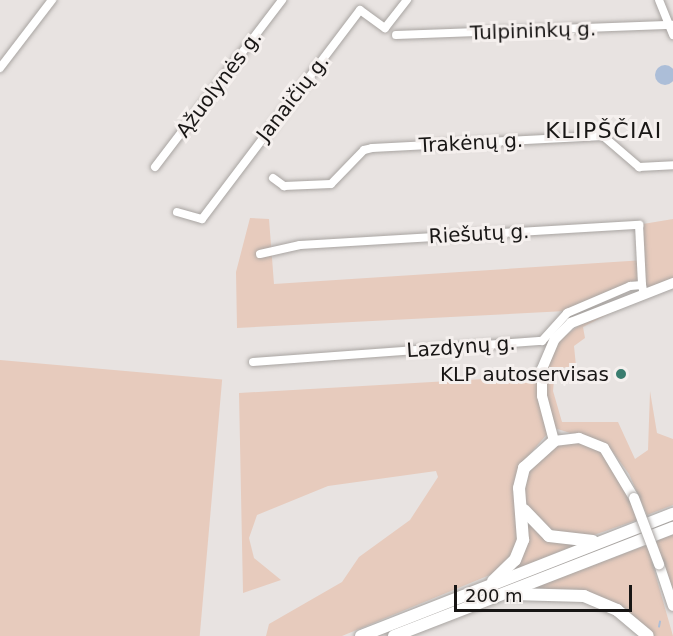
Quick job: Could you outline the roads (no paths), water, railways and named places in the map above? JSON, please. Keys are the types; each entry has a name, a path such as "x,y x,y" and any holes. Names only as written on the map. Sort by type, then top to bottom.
{"highway":[{"path":"490,584 521,547 524,468 536,452 554,441"},
{"path":"521,505 537,528 555,538 603,540"},
{"path":"361,636 673,514"},
{"path":"394,636 673,528"},
{"path":"497,596 552,592 584,596 617,610 648,636"}],"main road":[{"path":"673,283 643,290 580,318 555,339 541,385 554,441 579,438 604,448 634,498 673,606"}],"street":[{"path":"0,68 51,0"},
{"name":"Ąžuolynės g.","path":"155,167 282,0"},
{"name":"Janaičių g.","path":"177,212 202,219 360,10 385,28 407,0"},
{"path":"659,0 672,28"},
{"name":"Tulpininkų g.","path":"396,36 672,28"},
{"name":"Trakėnų g.","path":"273,178 284,186 331,184 364,150 372,148 603,136 639,167 673,165"},
{"name":"Riešutų g.","path":"260,254 300,244 639,225 643,290"},
{"name":"Lazdynų g.","path":"253,362 542,342 567,313 643,290"}],"water":[{"path":"665,65 672,68 675,75 672,82 665,85 658,82 655,75 658,68"}],"waterway":[{"path":"659,627 660,622"}],"place":[{"name":"KLP autoservisas","path":"621,374"}],"district":[{"name":"KLIPŠČIAI","path":"604,131"}]}
